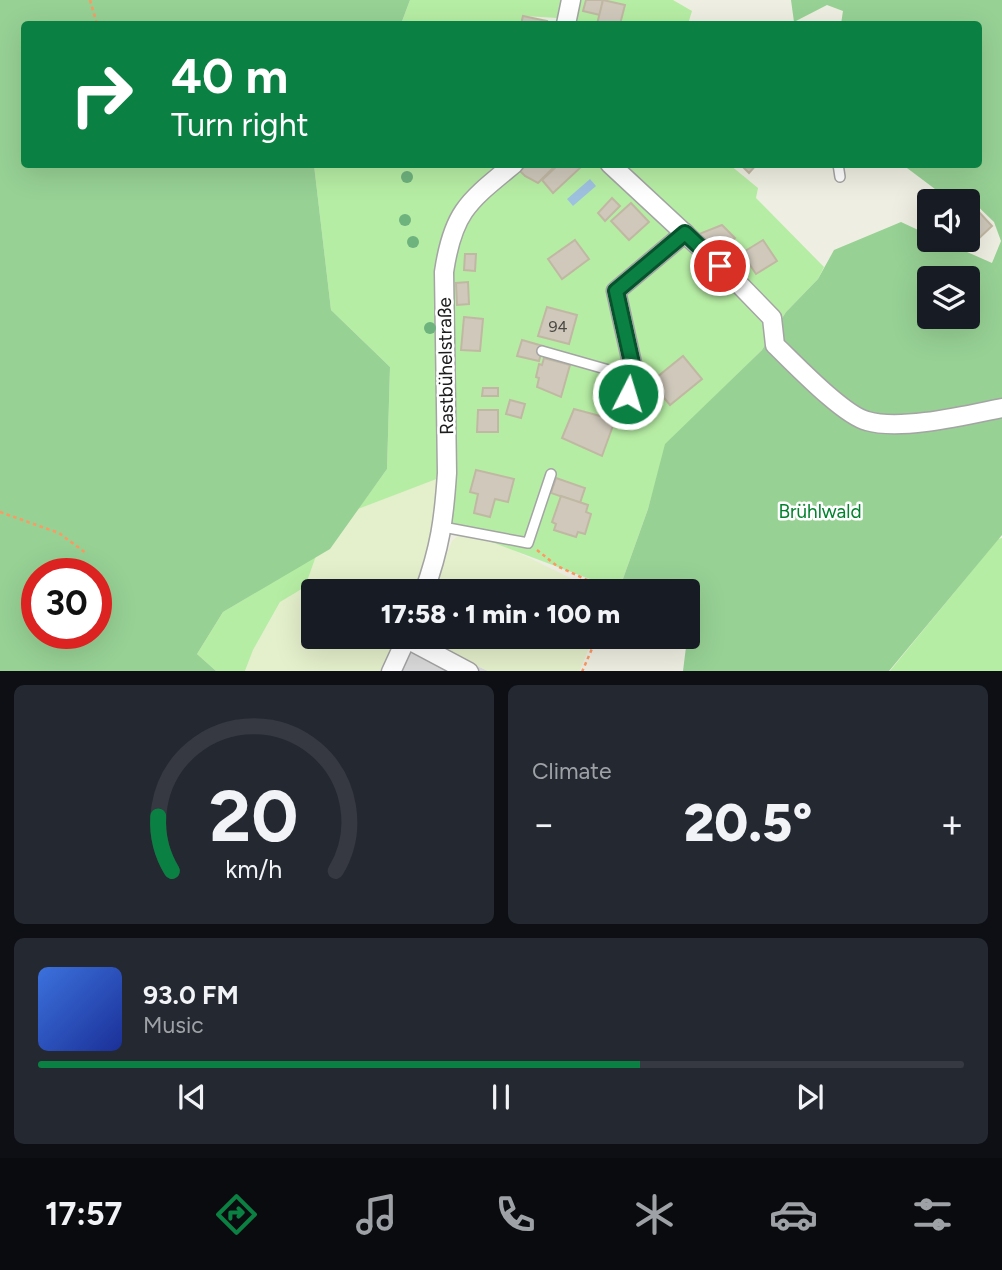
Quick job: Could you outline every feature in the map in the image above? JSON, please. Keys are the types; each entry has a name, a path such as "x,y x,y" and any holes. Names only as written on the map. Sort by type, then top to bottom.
{"street":[{"path":"566,21 570,0"},
{"name":"Rastbühelstraße","path":"428,579 443,527 447,473 444,363 446,256 450,238 465,207 509,168"},
{"path":"614,168 772,318 775,345 835,401 865,421 892,424 962,416 1002,408"},
{"path":"629,385 632,363 616,291 685,233"},
{"path":"391,671 402,649"},
{"path":"428,649 469,671"}],"lane":[{"path":"839,168 840,177"},
{"path":"541,351 629,385"},
{"path":"443,527 528,543 551,474"}],"path":[{"path":"90,0 96,21"},
{"path":"0,512 59,533 86,553"},
{"path":"528,543 556,566 585,579"},
{"path":"582,671 592,649"}],"shaded area":[{"path":"418,649 442,649 488,671 400,671 410,652"}],"green space":[{"path":"0,0 410,0 402,21 21,21 21,168 314,168 331,310 390,367 387,469 330,549 223,612 197,654 216,671 0,671"},
{"path":"410,0 673,0 692,11 689,21 558,21 558,18 523,16 522,21 402,21"},
{"name":"Brühlwald","path":"791,0 1002,0 1002,535 889,671 683,671 686,649 700,649 700,579 623,579 648,509 665,444 762,350 786,312 818,279 834,250 901,222 917,229 917,252 967,252 992,263 1001,241 994,222 980,208 980,189 935,189 907,168 982,168 982,21 841,21 843,11 827,5 794,21"},
{"path":"314,168 734,168 758,188 756,198 824,267 818,279 786,312 762,350 666,444 648,509 623,579 590,579 436,521 439,478 358,509 387,469 390,367 331,310"},
{"path":"439,477 436,521 421,579 308,579 316,556 330,548 358,509"},
{"path":"460,534 484,539 572,579 437,579 452,541"},
{"path":"1002,538 1002,671 890,671 998,539"},
{"path":"316,556 308,579 301,579 301,589 280,602 253,650 245,671 216,671 197,654 223,612"},
{"path":"301,589 301,649 394,649 383,671 245,671 253,650 281,601"},
{"path":"442,649 589,649 579,671 488,671"}],"water":[{"path":"590,179 596,186 573,206 567,199"}],"building":[{"path":"586,0 603,0 600,15 583,11"},
{"path":"603,0 625,5 621,21 598,21"},
{"path":"523,16 547,21 522,21"},
{"path":"523,168 553,168 538,183 520,171"},
{"path":"555,168 580,168 553,193 542,180"},
{"path":"612,198 620,206 605,221 598,213"},
{"path":"631,203 649,222 629,240 611,221"},
{"path":"980,213 992,226 980,237"},
{"path":"722,225 735,238 719,254 699,234"},
{"path":"575,240 589,259 562,279 548,259"},
{"path":"763,240 777,261 756,274 742,253"},
{"path":"465,254 476,254 475,271 464,270"},
{"path":"468,282 469,304 457,305 456,283"},
{"path":"547,307 577,315 569,344 538,336"},
{"path":"464,317 483,319 480,351 461,350"},
{"path":"522,340 543,346 539,361 517,356"},
{"path":"683,356 702,379 670,405 651,382"},
{"path":"544,358 570,365 561,397 537,387 539,364 542,365"},
{"path":"483,388 498,388 498,396 482,396"},
{"path":"510,400 525,404 521,418 506,414"},
{"path":"574,409 615,420 602,456 562,438"},
{"path":"478,410 498,410 498,432 477,432"},
{"path":"476,470 514,479 508,502 495,499 490,517 474,513 478,494 470,492"},
{"path":"556,478 585,488 580,503 551,493"},
{"path":"561,496 588,505 586,512 591,514 585,534 578,532 576,537 554,530 556,524 552,522"}],"route":[{"path":"628,394 632,363 616,291 685,233 720,266"}]}
